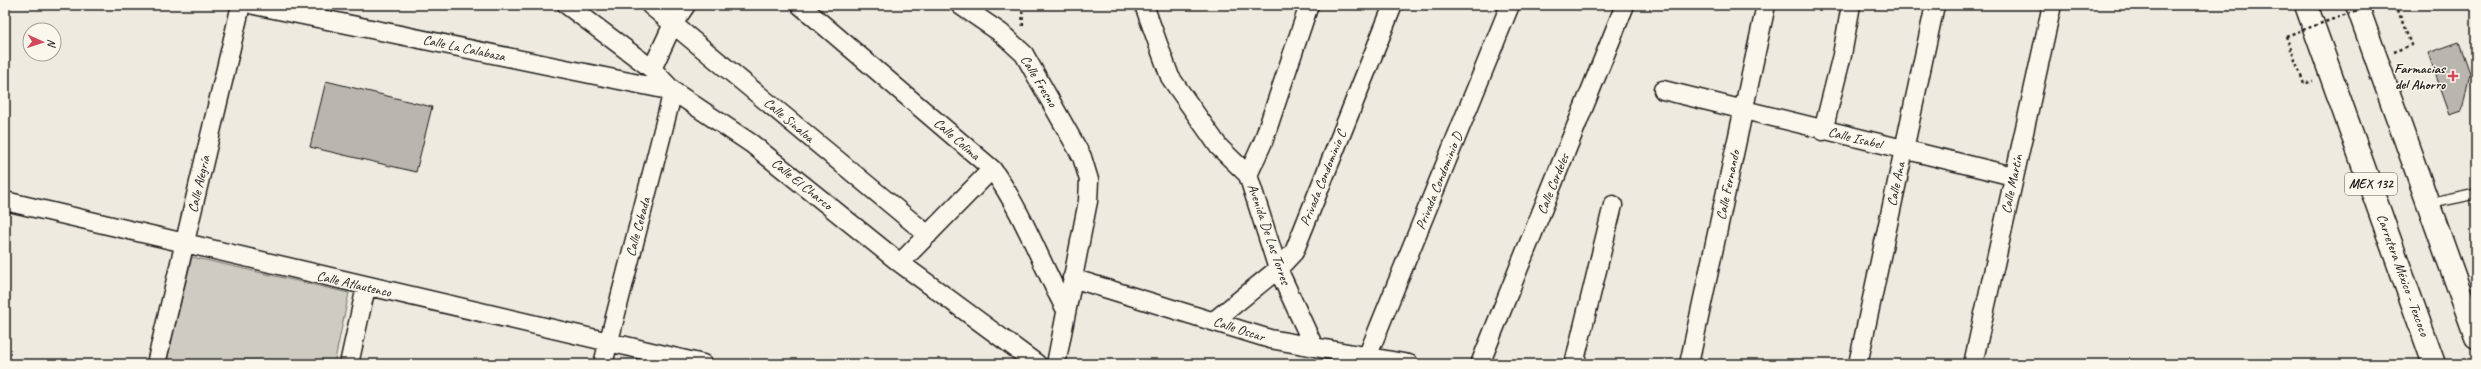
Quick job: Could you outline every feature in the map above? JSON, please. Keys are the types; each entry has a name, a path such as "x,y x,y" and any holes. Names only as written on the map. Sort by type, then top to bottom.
{"highway":[{"name":"Carretera México - Texcoco","path":"2306,5 2434,364"},
{"name":"MEX 132","path":"2357,5 2428,204 2472,310 2476,337"}],"street":[{"name":"Calle Alegría","path":"156,364 241,5"},
{"name":"Calle La Calabaza","path":"254,5 673,91"},
{"name":"Calle El Charco","path":"567,5 652,69 673,91 752,144 900,263 1037,364"},
{"name":"Calle Sinaloa","path":"650,5 928,235"},
{"path":"652,69 673,24 686,5"},
{"name":"Calle Colima","path":"800,5 992,169 1010,193 1049,279 1066,310"},
{"name":"Calle Fresno","path":"960,5 1001,33 1024,54 1082,157 1089,180 1088,201 1056,364"},
{"name":"Avenida De Las Torres","path":"1144,5 1170,77 1219,147 1248,175 1278,269 1314,347"},
{"path":"1248,175 1263,142 1309,5"},
{"name":"Privada Condominio C","path":"1214,321 1278,269 1294,252 1393,5"},
{"name":"Privada Condominio D","path":"1367,357 1510,5"},
{"name":"Calle Cordeles","path":"1480,364 1625,5"},
{"name":"Calle Fernando","path":"1689,364 1766,5"},
{"path":"1823,131 1842,55 1851,5"},
{"name":"Calle Ana","path":"1858,364 1935,5"},
{"name":"Calle Martín","path":"1973,364 2013,176 2052,5"},
{"name":"Calle Isabel","path":"1663,90 1823,131 2013,176"},
{"name":"Calle Cebada","path":"603,364 673,91"},
{"path":"900,263 992,169"},
{"name":"Calle Atlautenco","path":"5,201 366,287 703,364"},
{"path":"1574,364 1612,206"},
{"name":"Calle Oscar","path":"1072,278 1270,339 1409,364"},
{"path":"349,364 366,287"}],"lane":[{"path":"2428,204 2476,194"}],"path":[{"path":"2304,84 2286,36 2372,5"},
{"path":"2396,5 2411,45"}],"shaded area":[{"path":"192,257 349,293 334,364 166,364"}],"building":[{"path":"2459,42 2470,73 2462,111 2450,115 2428,53"},
{"path":"326,81 432,107 416,172 310,147"}],"place":[{"name":"Farmacias del Ahorro","path":"2453,76"}]}
